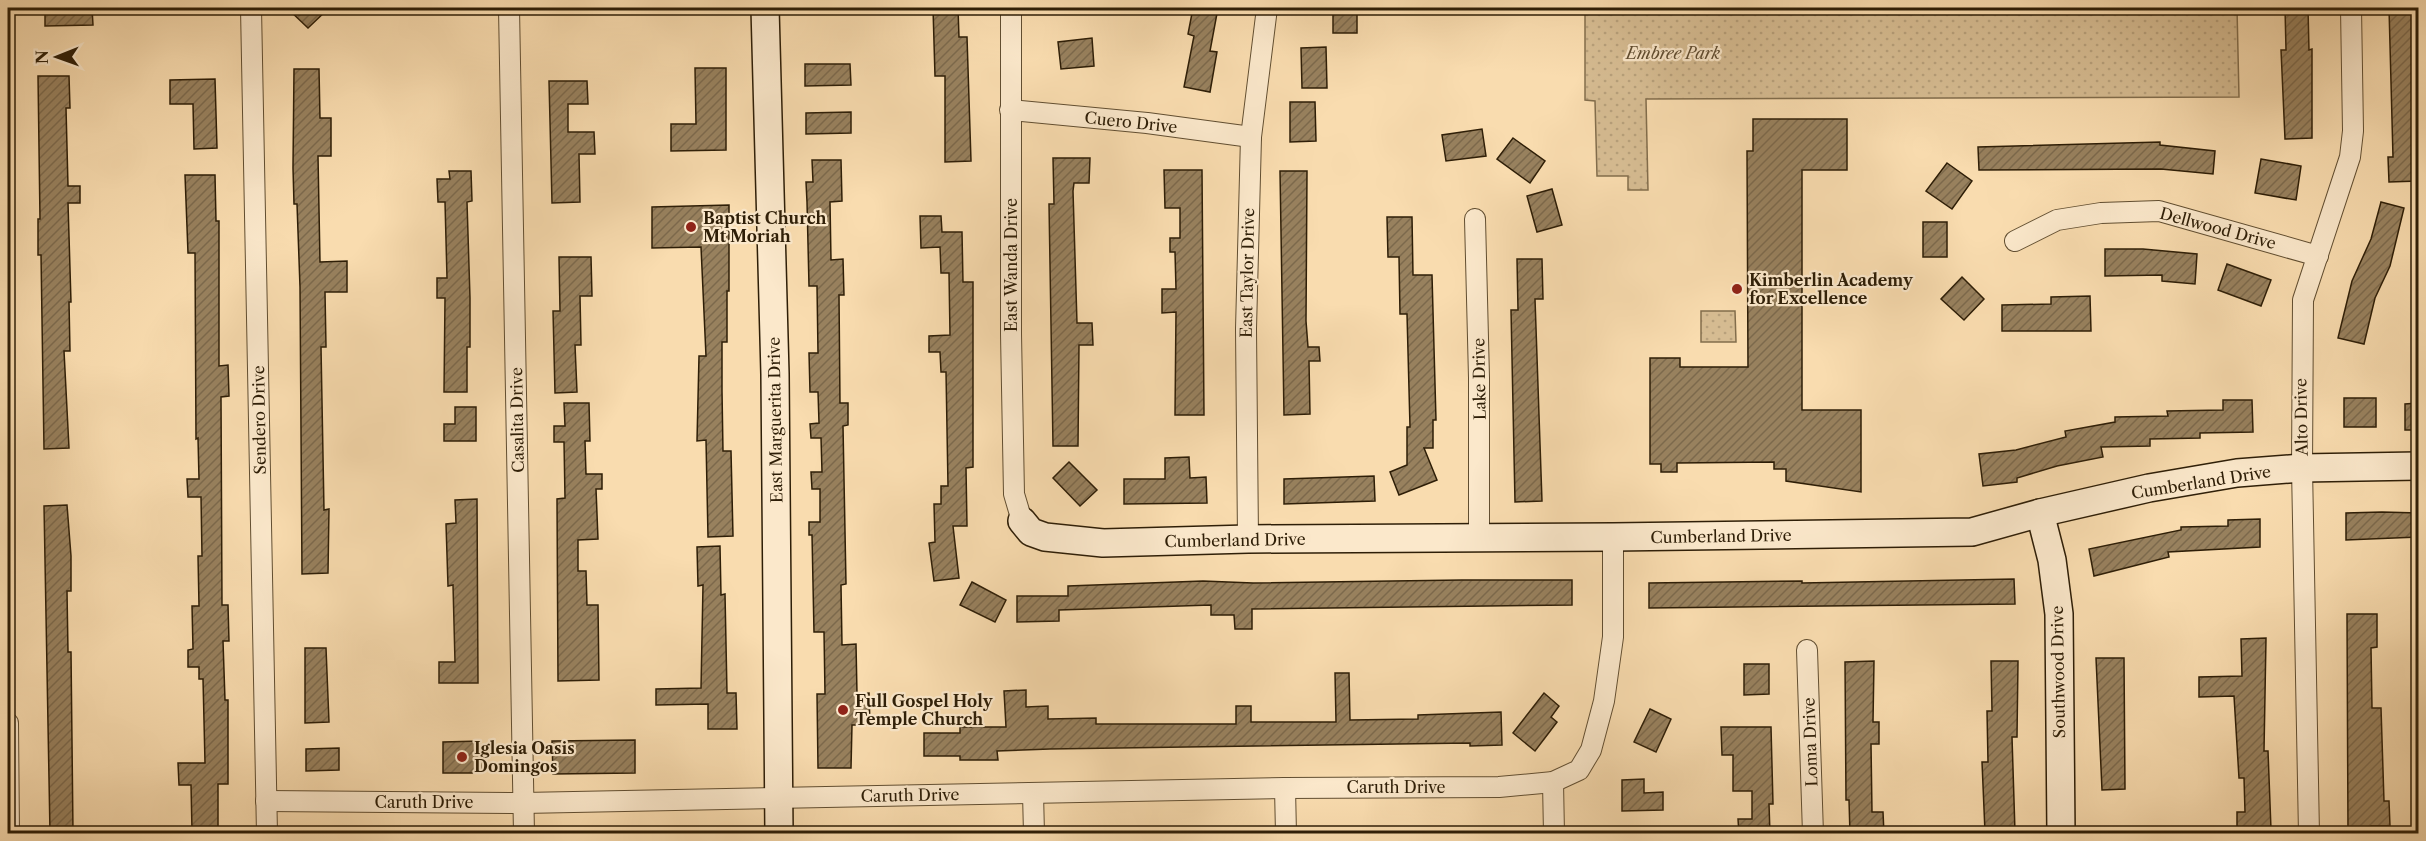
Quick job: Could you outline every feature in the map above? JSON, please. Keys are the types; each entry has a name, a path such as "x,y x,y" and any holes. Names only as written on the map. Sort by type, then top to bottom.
{"street":[{"name":"Sendero Drive","path":"251,8 267,834"},
{"name":"Casalita Drive","path":"509,8 524,834"},
{"name":"East Marguerita Drive","path":"765,8 775,374 779,834"},
{"name":"East Wanda Drive","path":"1011,8 1014,494 1022,521"},
{"name":"East Taylor Drive","path":"1248,539 1246,329 1251,137 1267,8"},
{"name":"Alto Drive","path":"2309,834 2302,468 2303,300 2350,157 2353,131 2351,8"},
{"name":"Cuero Drive","path":"1010,110 1147,123 1251,137"},
{"name":"Dellwood Drive","path":"2015,241 2057,220 2101,213 2159,211 2318,256"},
{"name":"Lake Drive","path":"1475,219 1479,378 1479,538"},
{"name":"Cumberland Drive","path":"1022,521 1031,532 1045,537 1103,543 1248,539 1972,532 2040,513 2215,477 2302,468 2418,466"},
{"name":"Southwood Drive","path":"2040,513 2052,560 2058,614 2061,834"},
{"path":"1554,834 1553,782 1580,770 1591,750 1604,701 1613,638 1613,537"},
{"name":"Loma Drive","path":"1807,650 1813,834"},
{"path":"8,723 9,834"},
{"name":"Caruth Drive","path":"266,801 524,803 1285,788 1499,787 1553,782"},
{"path":"1285,788 1286,834"},
{"path":"1033,793 1034,834"}],"green space":[{"name":"Embree Park","path":"1585,8 2237,8 2239,97 1646,99 1648,190 1628,190 1628,176 1597,176 1595,101 1585,100"},
{"path":"1701,311 1735,311 1736,342 1701,342"}],"building":[{"path":"45,8 92,8 93,25 45,26"},
{"path":"287,8 329,8 308,28"},
{"path":"933,8 958,8 959,37 967,37 971,161 945,162 945,76 935,76"},
{"path":"1193,8 1218,8 1210,51 1217,52 1210,92 1184,87 1194,36 1188,34"},
{"path":"1333,8 1357,8 1357,33 1333,33"},
{"path":"2285,8 2308,8 2309,50 2312,49 2312,138 2285,139 2281,50 2286,50"},
{"path":"2389,8 2418,8 2418,129 2412,129 2413,157 2418,157 2418,181 2389,182 2388,157 2393,157"},
{"path":"1092,38 1094,66 1061,69 1058,42"},
{"path":"1326,47 1327,88 1302,88 1301,48"},
{"path":"805,64 850,64 851,85 805,86"},
{"path":"695,68 726,68 726,150 671,151 671,124 696,124"},
{"path":"294,69 319,69 320,118 331,118 331,156 318,156 320,262 347,261 347,292 325,292 326,347 321,347 324,510 329,509 328,573 302,574 300,287 297,204 294,204 293,168"},
{"path":"38,76 69,76 70,108 66,108 68,186 80,186 80,203 68,203 70,351 64,351 69,448 44,449 41,255 38,255 38,219 40,219"},
{"path":"215,79 217,148 194,149 193,104 170,104 170,80"},
{"path":"549,81 587,81 588,104 568,104 568,132 594,132 595,154 579,154 580,202 552,203"},
{"path":"1290,102 1315,102 1316,141 1290,142"},
{"path":"851,112 851,133 806,134 806,113"},
{"path":"1753,119 1847,119 1847,170 1802,170 1802,410 1861,410 1861,492 1786,481 1786,469 1774,469 1774,462 1677,463 1677,472 1661,472 1661,464 1650,464 1650,358 1680,358 1680,367 1748,367 1747,151 1753,151"},
{"path":"1482,129 1486,156 1446,161 1442,135"},
{"path":"1513,138 1545,161 1530,183 1497,159"},
{"path":"2160,142 2160,145 2215,151 2213,174 2161,169 1979,170 1978,147"},
{"path":"1053,158 1090,158 1089,183 1074,183 1073,191 1077,323 1092,323 1093,345 1079,345 1078,446 1053,446 1049,204 1054,204"},
{"path":"2261,159 2301,166 2296,200 2255,193"},
{"path":"812,160 841,160 842,201 830,202 831,260 843,259 844,295 839,295 840,403 848,403 848,425 843,426 846,584 841,585 842,645 856,644 857,694 869,693 870,725 852,725 851,768 818,768 817,694 825,694 824,632 814,632 812,535 809,535 809,522 820,522 820,489 812,489 811,472 822,472 821,438 811,438 810,424 819,423 818,392 810,392 809,353 818,353 817,286 809,286 806,182 813,182"},
{"path":"1947,163 1972,181 1952,209 1926,191"},
{"path":"1164,170 1202,170 1204,415 1175,415 1176,312 1162,313 1162,289 1176,289 1175,252 1170,252 1170,238 1180,238 1180,208 1165,208"},
{"path":"449,171 471,171 472,201 467,202 470,347 467,347 467,392 444,392 445,298 437,298 437,278 447,278 445,202 438,202 437,179 450,179"},
{"path":"1280,171 1307,171 1306,321 1308,347 1319,347 1320,361 1309,361 1310,414 1284,415"},
{"path":"185,175 215,175 216,221 219,221 219,366 228,365 229,396 221,397 222,605 228,605 229,641 223,641 225,700 228,700 228,784 218,784 218,830 192,831 191,785 179,785 178,763 205,763 203,679 199,679 199,667 188,667 188,650 193,649 192,606 199,606 198,556 202,556 201,497 188,497 187,479 199,479 198,438 196,439 195,253 188,253"},
{"path":"1552,189 1562,225 1537,232 1527,196"},
{"path":"2381,202 2404,208 2390,266 2375,298 2364,344 2338,338 2352,281 2371,239"},
{"path":"729,205 729,291 727,291 727,342 722,342 722,391 723,451 731,451 733,536 708,537 706,440 697,441 699,356 706,356 701,247 652,248 652,207"},
{"path":"920,216 941,216 942,232 962,232 963,282 973,282 973,467 966,468 967,526 953,526 959,578 934,581 929,543 935,542 934,504 941,504 941,486 948,486 946,372 941,372 940,352 929,352 929,336 950,335 949,273 941,273 940,247 921,248"},
{"path":"1387,217 1412,217 1413,275 1432,275 1436,420 1433,420 1433,448 1424,448 1437,480 1399,495 1390,472 1407,465 1407,427 1410,427 1407,314 1400,314 1399,257 1388,257"},
{"path":"1923,222 1947,222 1947,257 1923,257"},
{"path":"2105,249 2143,249 2197,254 2195,284 2162,281 2162,275 2105,276"},
{"path":"559,257 591,257 592,296 580,296 581,345 575,345 577,392 555,393 553,311 560,311"},
{"path":"1517,259 1542,259 1543,299 1535,299 1542,501 1515,502 1511,310 1518,310"},
{"path":"2227,264 2271,280 2261,306 2218,290"},
{"path":"1962,277 1984,299 1964,320 1941,299"},
{"path":"2090,296 2091,331 2002,331 2002,305 2051,304 2051,297"},
{"path":"2344,398 2376,398 2376,427 2344,427"},
{"path":"2223,400 2252,400 2253,432 2200,433 2200,438 2150,439 2150,446 2101,447 2103,457 2057,466 2017,478 2017,482 1983,486 1979,454 2016,450 2066,437 2065,431 2115,422 2115,417 2168,416 2167,411 2223,410"},
{"path":"564,403 589,403 590,441 585,441 586,474 602,474 602,489 596,489 598,539 578,540 578,571 586,571 587,605 598,605 599,680 558,681 557,499 565,498 564,442 554,442 554,426 565,426"},
{"path":"2418,403 2418,430 2405,430 2405,404"},
{"path":"455,407 476,407 476,441 444,441 444,424 455,424"},
{"path":"1189,457 1190,478 1206,477 1207,503 1124,504 1124,479 1165,479 1165,458"},
{"path":"1069,462 1097,490 1080,506 1053,478"},
{"path":"1374,476 1375,501 1284,504 1284,479"},
{"path":"477,499 478,683 439,683 439,662 455,662 453,585 448,586 446,524 456,523 455,500"},
{"path":"67,505 71,556 71,591 67,591 68,652 71,652 73,832 50,833 44,506"},
{"path":"2346,513 2418,513 2418,537 2346,540"},
{"path":"2260,519 2260,547 2168,552 2169,557 2094,576 2089,549 2181,530 2181,527 2228,526 2228,520"},
{"path":"720,546 721,595 725,594 727,693 736,693 737,729 708,729 708,704 656,705 656,689 701,688 703,585 698,586 697,547"},
{"path":"2014,579 2015,604 1649,608 1649,583"},
{"path":"1572,580 1572,605 1252,609 1252,629 1235,629 1234,615 1211,615 1211,605 1059,610 1059,621 1017,622 1017,596 1068,596 1068,586 1203,581 1253,583"},
{"path":"972,582 1006,600 995,622 960,605"},
{"path":"2347,614 2377,614 2377,647 2371,648 2372,708 2381,708 2384,801 2389,801 2390,826 2371,826 2371,834 2348,834"},
{"path":"2266,638 2264,751 2268,751 2271,829 2258,829 2258,834 2237,834 2237,812 2245,812 2244,778 2239,778 2234,696 2199,697 2199,677 2242,676 2241,639"},
{"path":"305,648 326,648 329,722 305,723"},
{"path":"2096,658 2124,658 2125,789 2102,790"},
{"path":"1874,661 1873,722 1879,722 1879,744 1871,744 1872,812 1883,812 1884,834 1850,834 1849,800 1846,800 1845,662"},
{"path":"1991,661 2018,661 2017,737 2012,737 2015,832 1985,832 1982,762 1988,762 1987,711 1992,711"},
{"path":"1744,664 1769,664 1769,694 1744,695"},
{"path":"1335,673 1349,673 1350,720 1418,719 1418,715 1501,712 1502,745 1470,746 1470,743 1050,749 997,751 998,760 960,760 960,756 924,756 924,733 960,733 960,727 1006,727 1004,691 1026,690 1026,707 1048,706 1048,719 1096,718 1096,724 1236,724 1236,706 1251,706 1251,722 1336,722"},
{"path":"1544,693 1559,706 1551,717 1557,722 1535,751 1513,733"},
{"path":"1650,709 1671,719 1656,752 1634,742"},
{"path":"1721,727 1771,727 1773,804 1769,804 1770,834 1739,834 1738,819 1752,819 1752,791 1733,791 1733,755 1722,755"},
{"path":"635,740 635,773 553,774 552,741"},
{"name":"Iglesia Oasis Domingos","path":"480,741 481,773 443,773 443,742"},
{"path":"339,748 339,770 306,771 306,749"},
{"path":"1644,779 1644,793 1663,792 1663,810 1622,811 1622,780"}],"place":[{"name":"Baptist Church Mt Moriah","path":"691,227"},
{"name":"Kimberlin Academy for Excellence","path":"1737,289"},
{"name":"Full Gospel Holy Temple Church","path":"843,710"},
{"name":"Iglesia Oasis Domingos","path":"462,757"}]}
